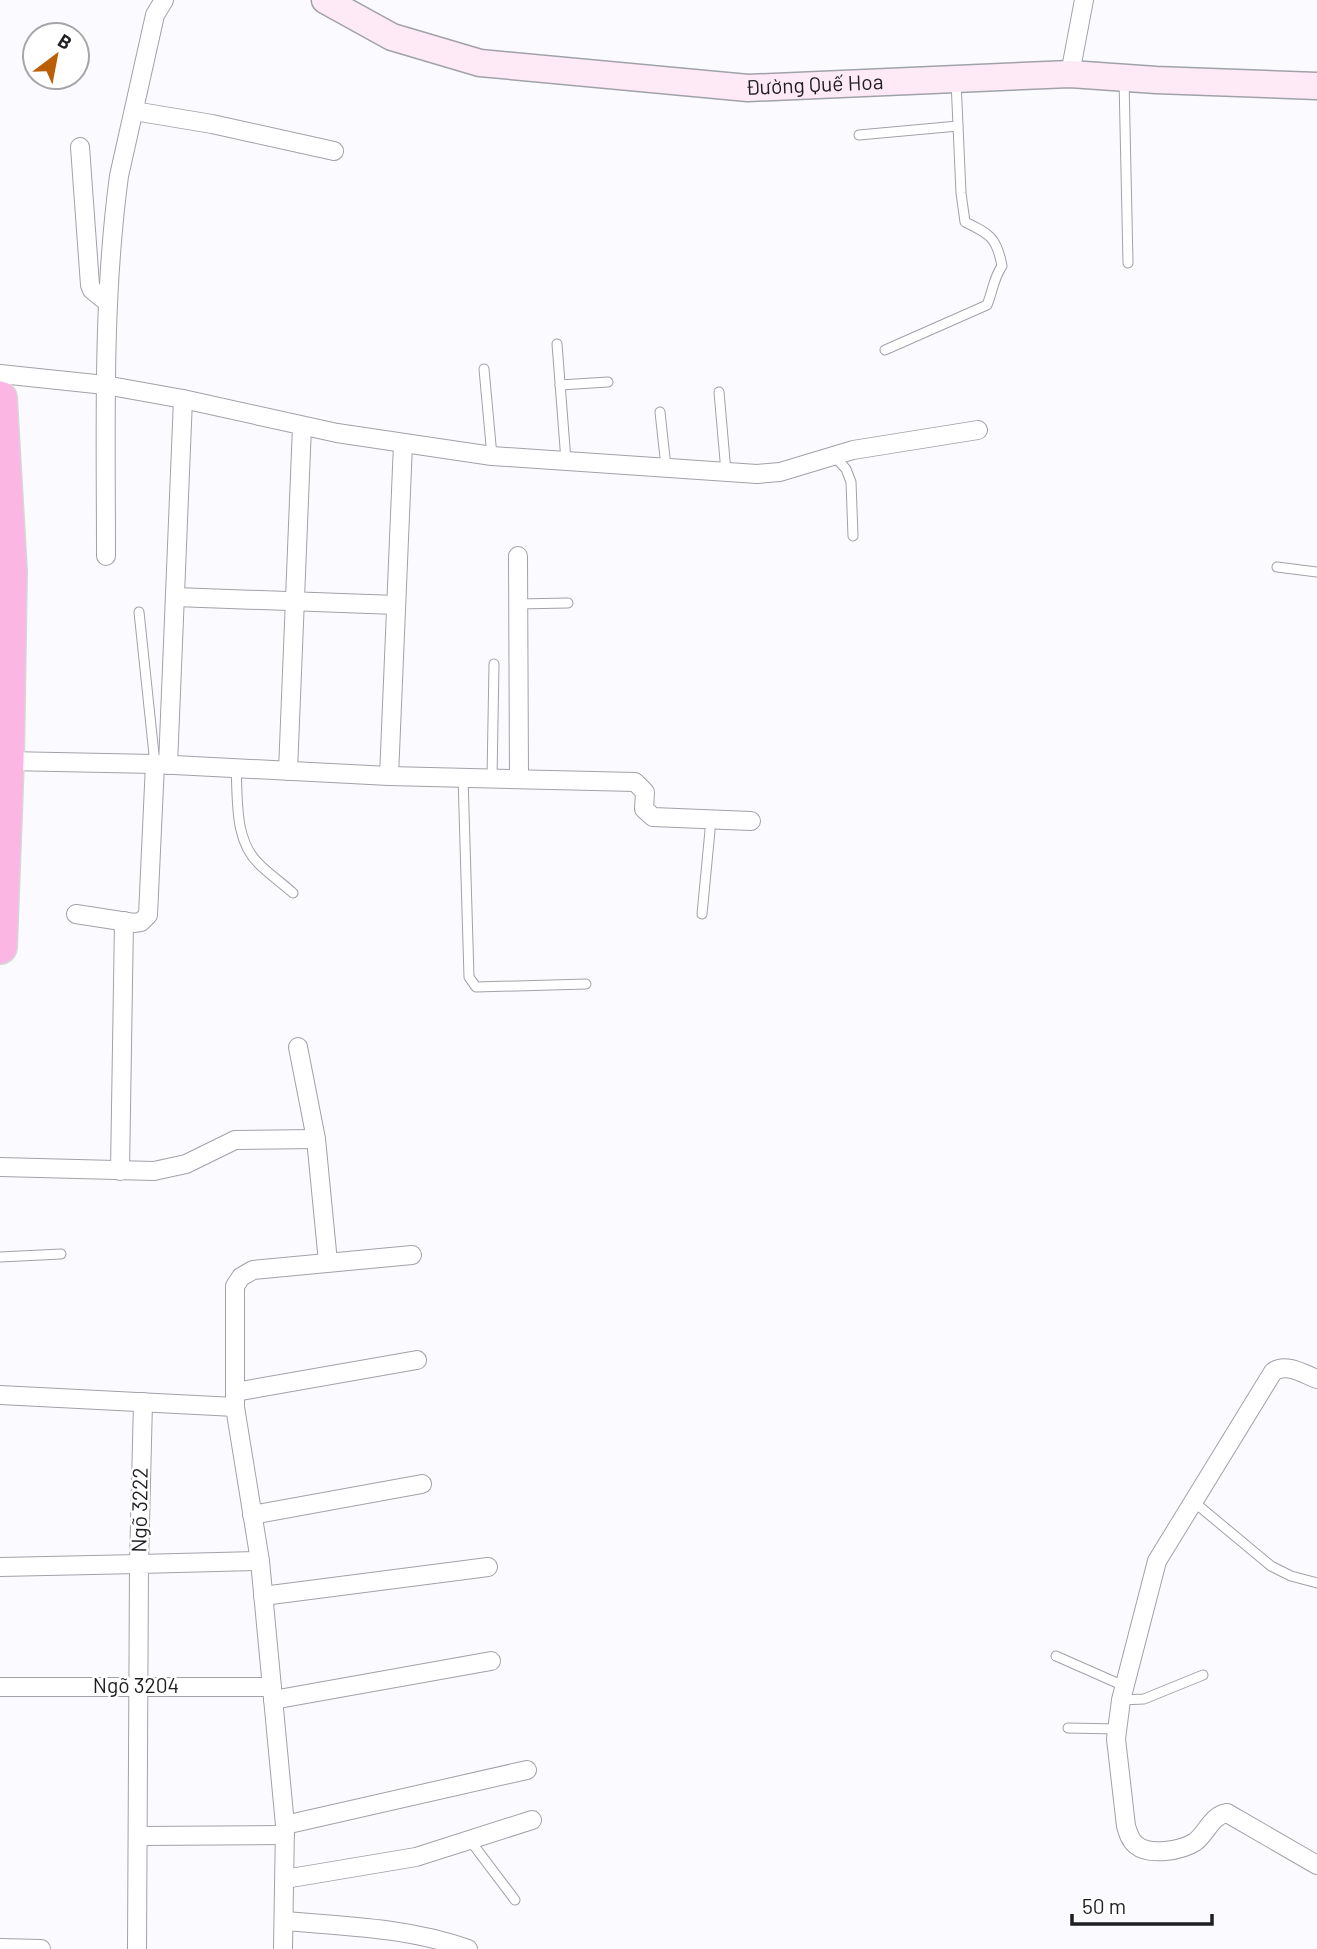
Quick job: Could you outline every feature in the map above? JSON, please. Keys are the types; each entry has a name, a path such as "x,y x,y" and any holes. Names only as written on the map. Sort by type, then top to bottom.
{"highway":[{"path":"0,398 10,571 0,947"}],"street":[{"path":"106,556 107,302 119,176 155,15 164,0"},
{"name":"Đường Quế Hoa","path":"325,0 392,37 480,63 748,88 1070,74 1124,79 1317,86"},
{"path":"1070,74 1084,0"},
{"path":"134,111 212,124 334,151"},
{"path":"80,147 90,285 92,290 107,302"},
{"path":"0,374 106,384 302,426 492,456 757,474 780,472 833,454 978,430"},
{"path":"76,914 141,922 148,915 175,597 183,399"},
{"path":"288,771 302,426"},
{"path":"389,776 403,444"},
{"path":"518,556 519,778"},
{"path":"175,597 396,605"},
{"path":"7,761 161,764 389,776 635,782 645,792 644,810 653,817 751,821"},
{"path":"120,1171 124,921"},
{"path":"298,1047 316,1139 328,1262"},
{"path":"0,1167 154,1171 176,1168 234,1140 316,1139"},
{"path":"283,1949 285,1830 260,1561 235,1400 236,1286 241,1277 253,1270 412,1255"},
{"path":"0,1395 143,1402 235,1400 417,1360"},
{"path":"1317,1379 1285,1367 1277,1368 1273,1372 1157,1561 1122,1693 1117,1729 1117,1763 1126,1826 1138,1847 1160,1851 1194,1842 1217,1817 1227,1813 1317,1865"},
{"name":"Ngõ 3222","path":"0,1567 139,1564 143,1402"},
{"path":"252,1515 422,1485"},
{"path":"137,1949 139,1564 260,1561"},
{"path":"263,1596 488,1567"},
{"name":"Ngõ 3204","path":"0,1687 137,1686 273,1694 491,1661"},
{"path":"138,1836 285,1830 527,1770"},
{"path":"285,1879 416,1857 532,1820"},
{"path":"284,1921 402,1932 468,1949"},
{"path":"0,1948 41,1949"}],"lane":[{"path":"885,349 986,305 992,293 993,279 1002,266 999,249 988,233 965,222 961,193 956,79"},
{"path":"1124,79 1128,263"},
{"path":"859,135 958,127"},
{"path":"557,344 566,461"},
{"path":"484,369 492,456"},
{"path":"560,385 608,382"},
{"path":"719,392 726,472"},
{"path":"660,412 666,467"},
{"path":"833,454 846,469 851,482 853,536"},
{"path":"1277,567 1317,572"},
{"path":"518,604 568,603"},
{"path":"139,612 161,764"},
{"path":"492,778 494,664"},
{"path":"236,768 239,821 246,845 257,862 293,892"},
{"path":"463,778 471,984 476,987 586,984"},
{"path":"702,914 711,820"},
{"path":"0,1257 61,1255"},
{"path":"1194,1502 1271,1566 1291,1576 1317,1583"},
{"path":"1056,1656 1122,1693 1143,1699 1203,1675"},
{"path":"1068,1728 1117,1729"},
{"path":"469,1839 514,1900"}]}
